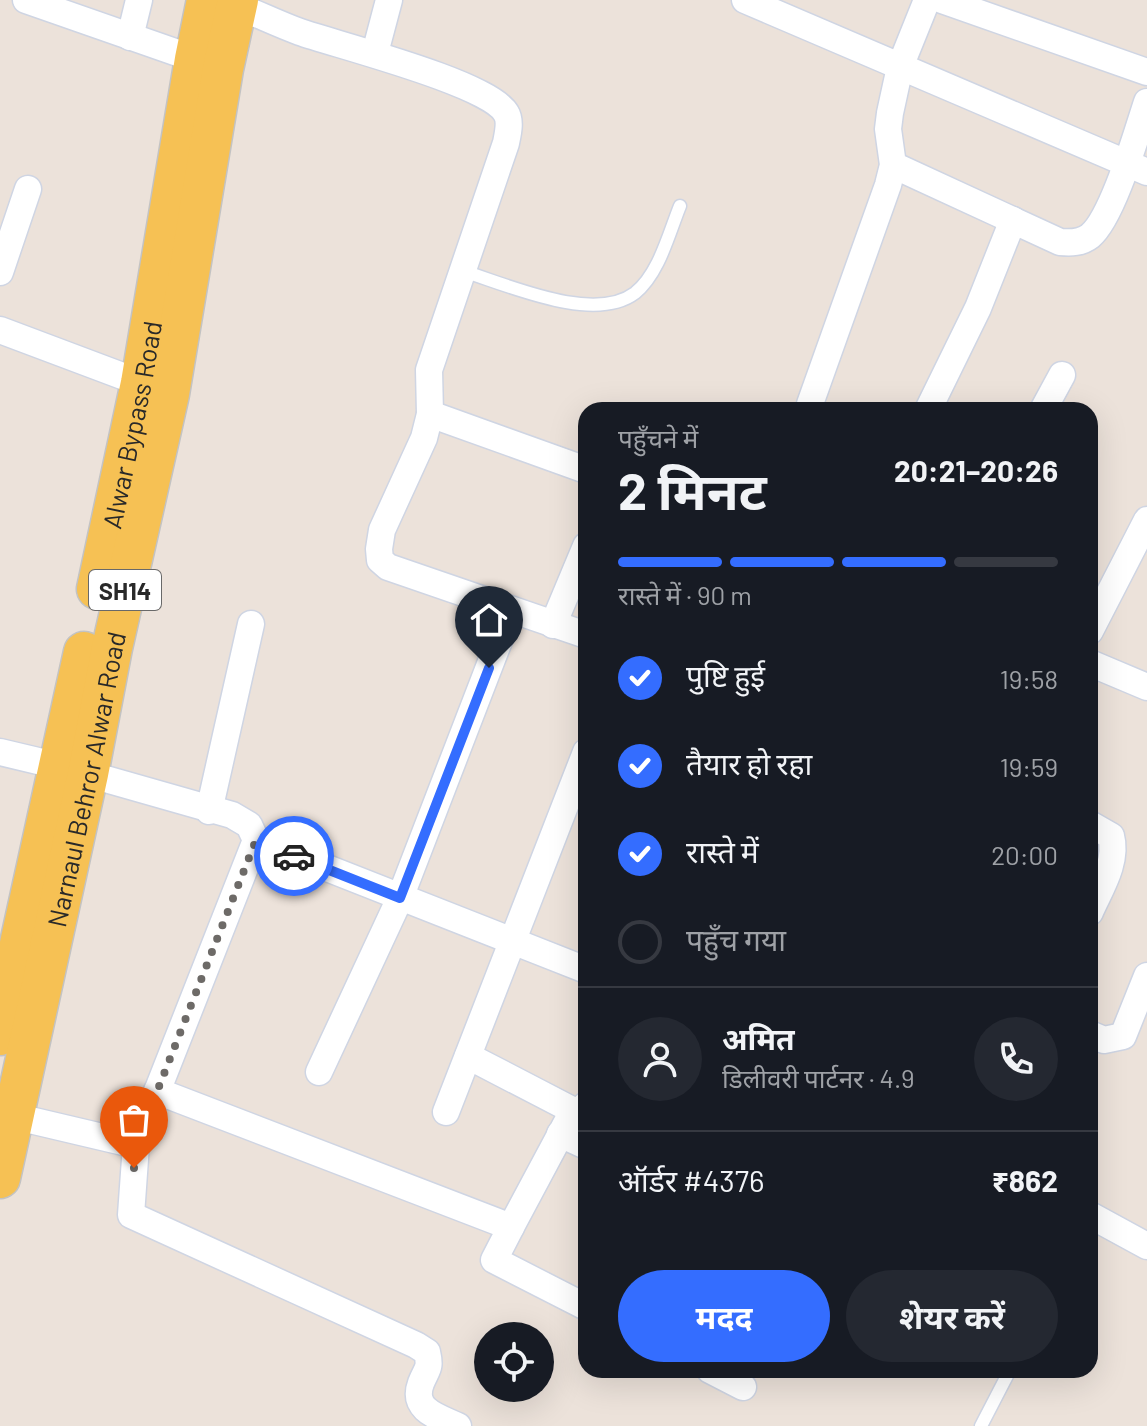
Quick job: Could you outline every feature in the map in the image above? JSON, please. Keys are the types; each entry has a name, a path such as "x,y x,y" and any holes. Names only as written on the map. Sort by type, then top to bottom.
{"main road":[{"name":"Alwar Bypass Road","path":"0,1035 74,770 195,59 227,2"},
{"name":"Narnaul Behror Alwar Road","path":"0,1178 74,770 112,648 169,394 223,69 227,2"}],"street":[{"path":"130,37 139,0"},
{"path":"375,53 389,0"},
{"path":"745,0 1136,168"},
{"path":"811,402 893,165 888,129 900,67 927,0"},
{"path":"942,0 1147,72"},
{"path":"36,2 195,59"},
{"path":"227,2 301,32 375,53 470,89 494,101 507,113 509,126 506,143 429,370 430,414 424,438 382,530 380,560 388,567 578,633"},
{"path":"893,165 1060,242 1075,243 1089,238 1136,168 1147,102"},
{"path":"0,272 28,189"},
{"path":"932,402 978,308 1013,220"},
{"path":"0,330 141,383"},
{"path":"1047,402 1062,375"},
{"path":"430,414 578,467"},
{"path":"1098,615 1147,520"},
{"path":"553,625 578,565"},
{"path":"319,1072 400,898 511,610"},
{"path":"209,811 251,624"},
{"path":"1098,666 1147,687"},
{"path":"0,752 232,815 249,825 256,840 578,967"},
{"path":"446,1112 578,772"},
{"path":"1098,829 1111,836 1114,849 1098,893"},
{"path":"256,840 136,1145 131,1215 427,1352 430,1366 420,1385 419,1399 426,1411 458,1426"},
{"path":"1098,1037 1104,1040 1123,1036 1147,976"},
{"path":"468,1056 578,1107"},
{"path":"157,1091 511,1227"},
{"path":"578,1114 560,1134 494,1260 578,1303"},
{"path":"13,1116 136,1145"},
{"path":"560,1134 578,1142"},
{"path":"1098,1219 1147,1246"},
{"path":"726,1378 743,1387"}],"lane":[{"path":"463,271 570,304 597,306 617,303 635,293 646,281 680,206"},
{"path":"981,1426 1006,1378"}],"way so far":[{"path":"134,1168 136,1145 256,840 294,856"}],"route":[{"path":"294,856 400,898 489,668"}]}
